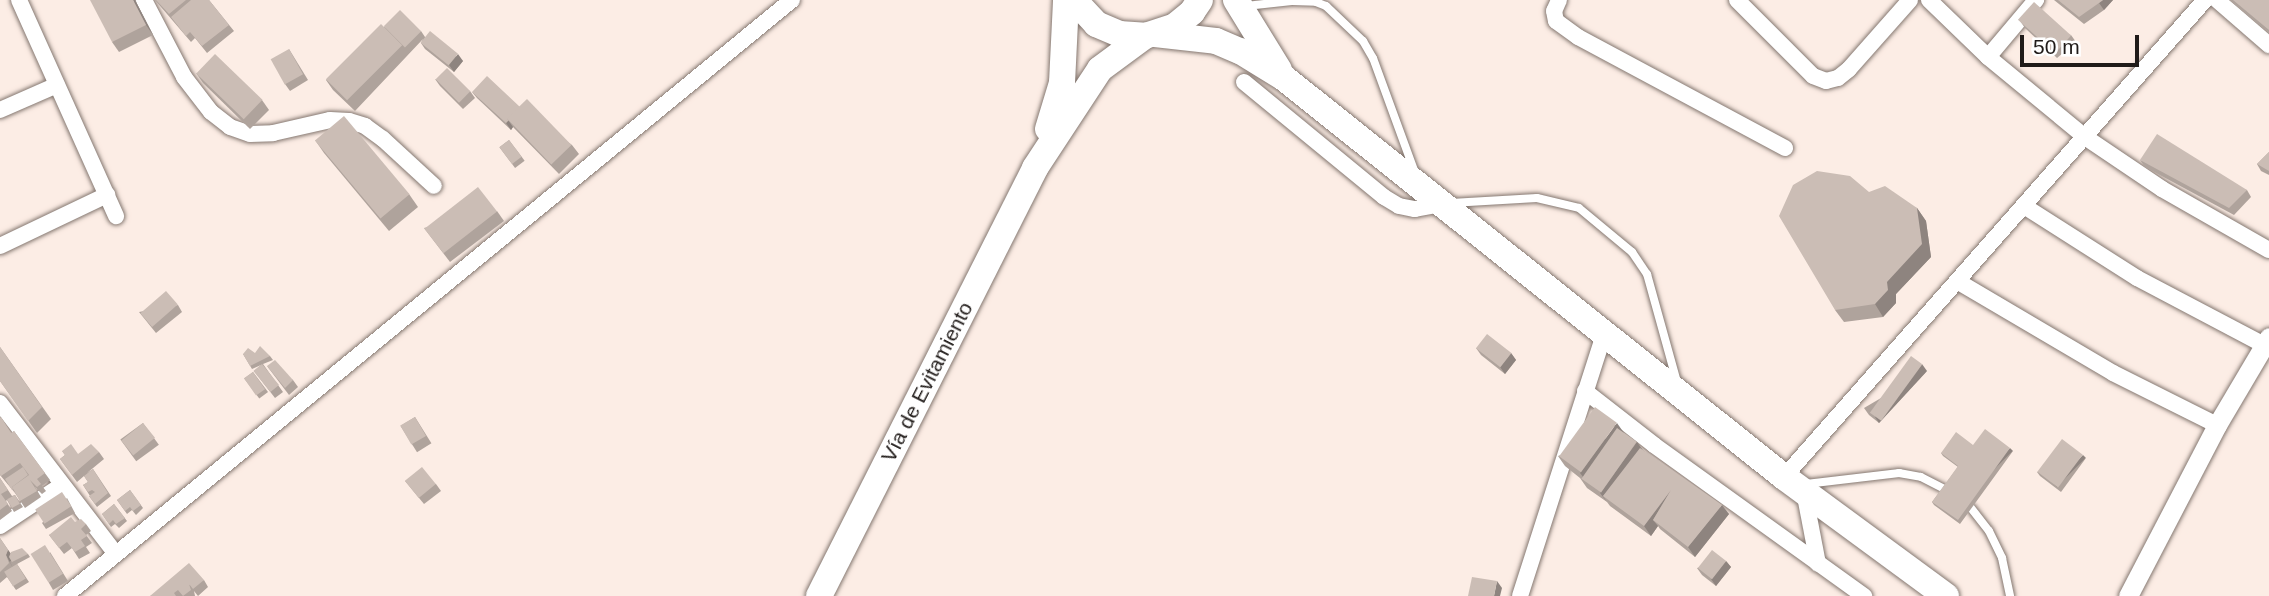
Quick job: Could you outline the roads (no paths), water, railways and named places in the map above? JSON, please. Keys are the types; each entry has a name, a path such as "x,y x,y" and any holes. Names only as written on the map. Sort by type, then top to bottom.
{"main road":[{"name":"Vía de Evitamiento","path":"1035,168 1062,83 1066,0"},
{"path":"1074,0 1096,23 1119,34 1216,41 1240,51 1284,78 1794,485 1946,596"},
{"name":"Vía de Evitamiento","path":"819,596 1035,168 1100,69 1150,35 1175,26 1200,0"},
{"path":"1238,3 1284,78"}],"street":[{"path":"19,0 116,216"},
{"path":"144,0 184,77 211,112 230,127 250,134 273,133 330,120 349,121 365,126 383,139 434,186"},
{"path":"65,596 792,0"},
{"path":"1559,0 1554,11 1556,21 1565,28 1784,148"},
{"path":"1737,0 1813,76 1826,80 1838,78 1849,69 1910,0"},
{"path":"1929,0 1988,57 2085,137 2162,189 2269,250"},
{"path":"1988,57 2036,0"},
{"path":"1818,564 1794,485 1957,281 2205,0"},
{"path":"2217,0 2269,45"},
{"path":"1244,82 1384,197 1399,206 1415,209 1441,204"},
{"path":"0,110 57,85"},
{"path":"0,246 107,195"},
{"path":"2024,206 2159,290 2266,341 2217,425 2129,596"},
{"path":"1957,281 2113,373 2217,425"},
{"path":"1520,596 1604,335"},
{"path":"1585,391 1864,596"},
{"path":"2,410 116,554"},
{"path":"0,526 62,485"}],"lane":[{"path":"1238,3 1316,2 1326,6 1363,41 1373,58 1420,187"},
{"path":"1441,204 1537,198 1578,208 1632,252 1647,274 1680,395"},
{"path":"1794,485 1899,473 1921,477 1946,490"},
{"path":"1971,508 1989,531 1997,549 2010,596"}]}
